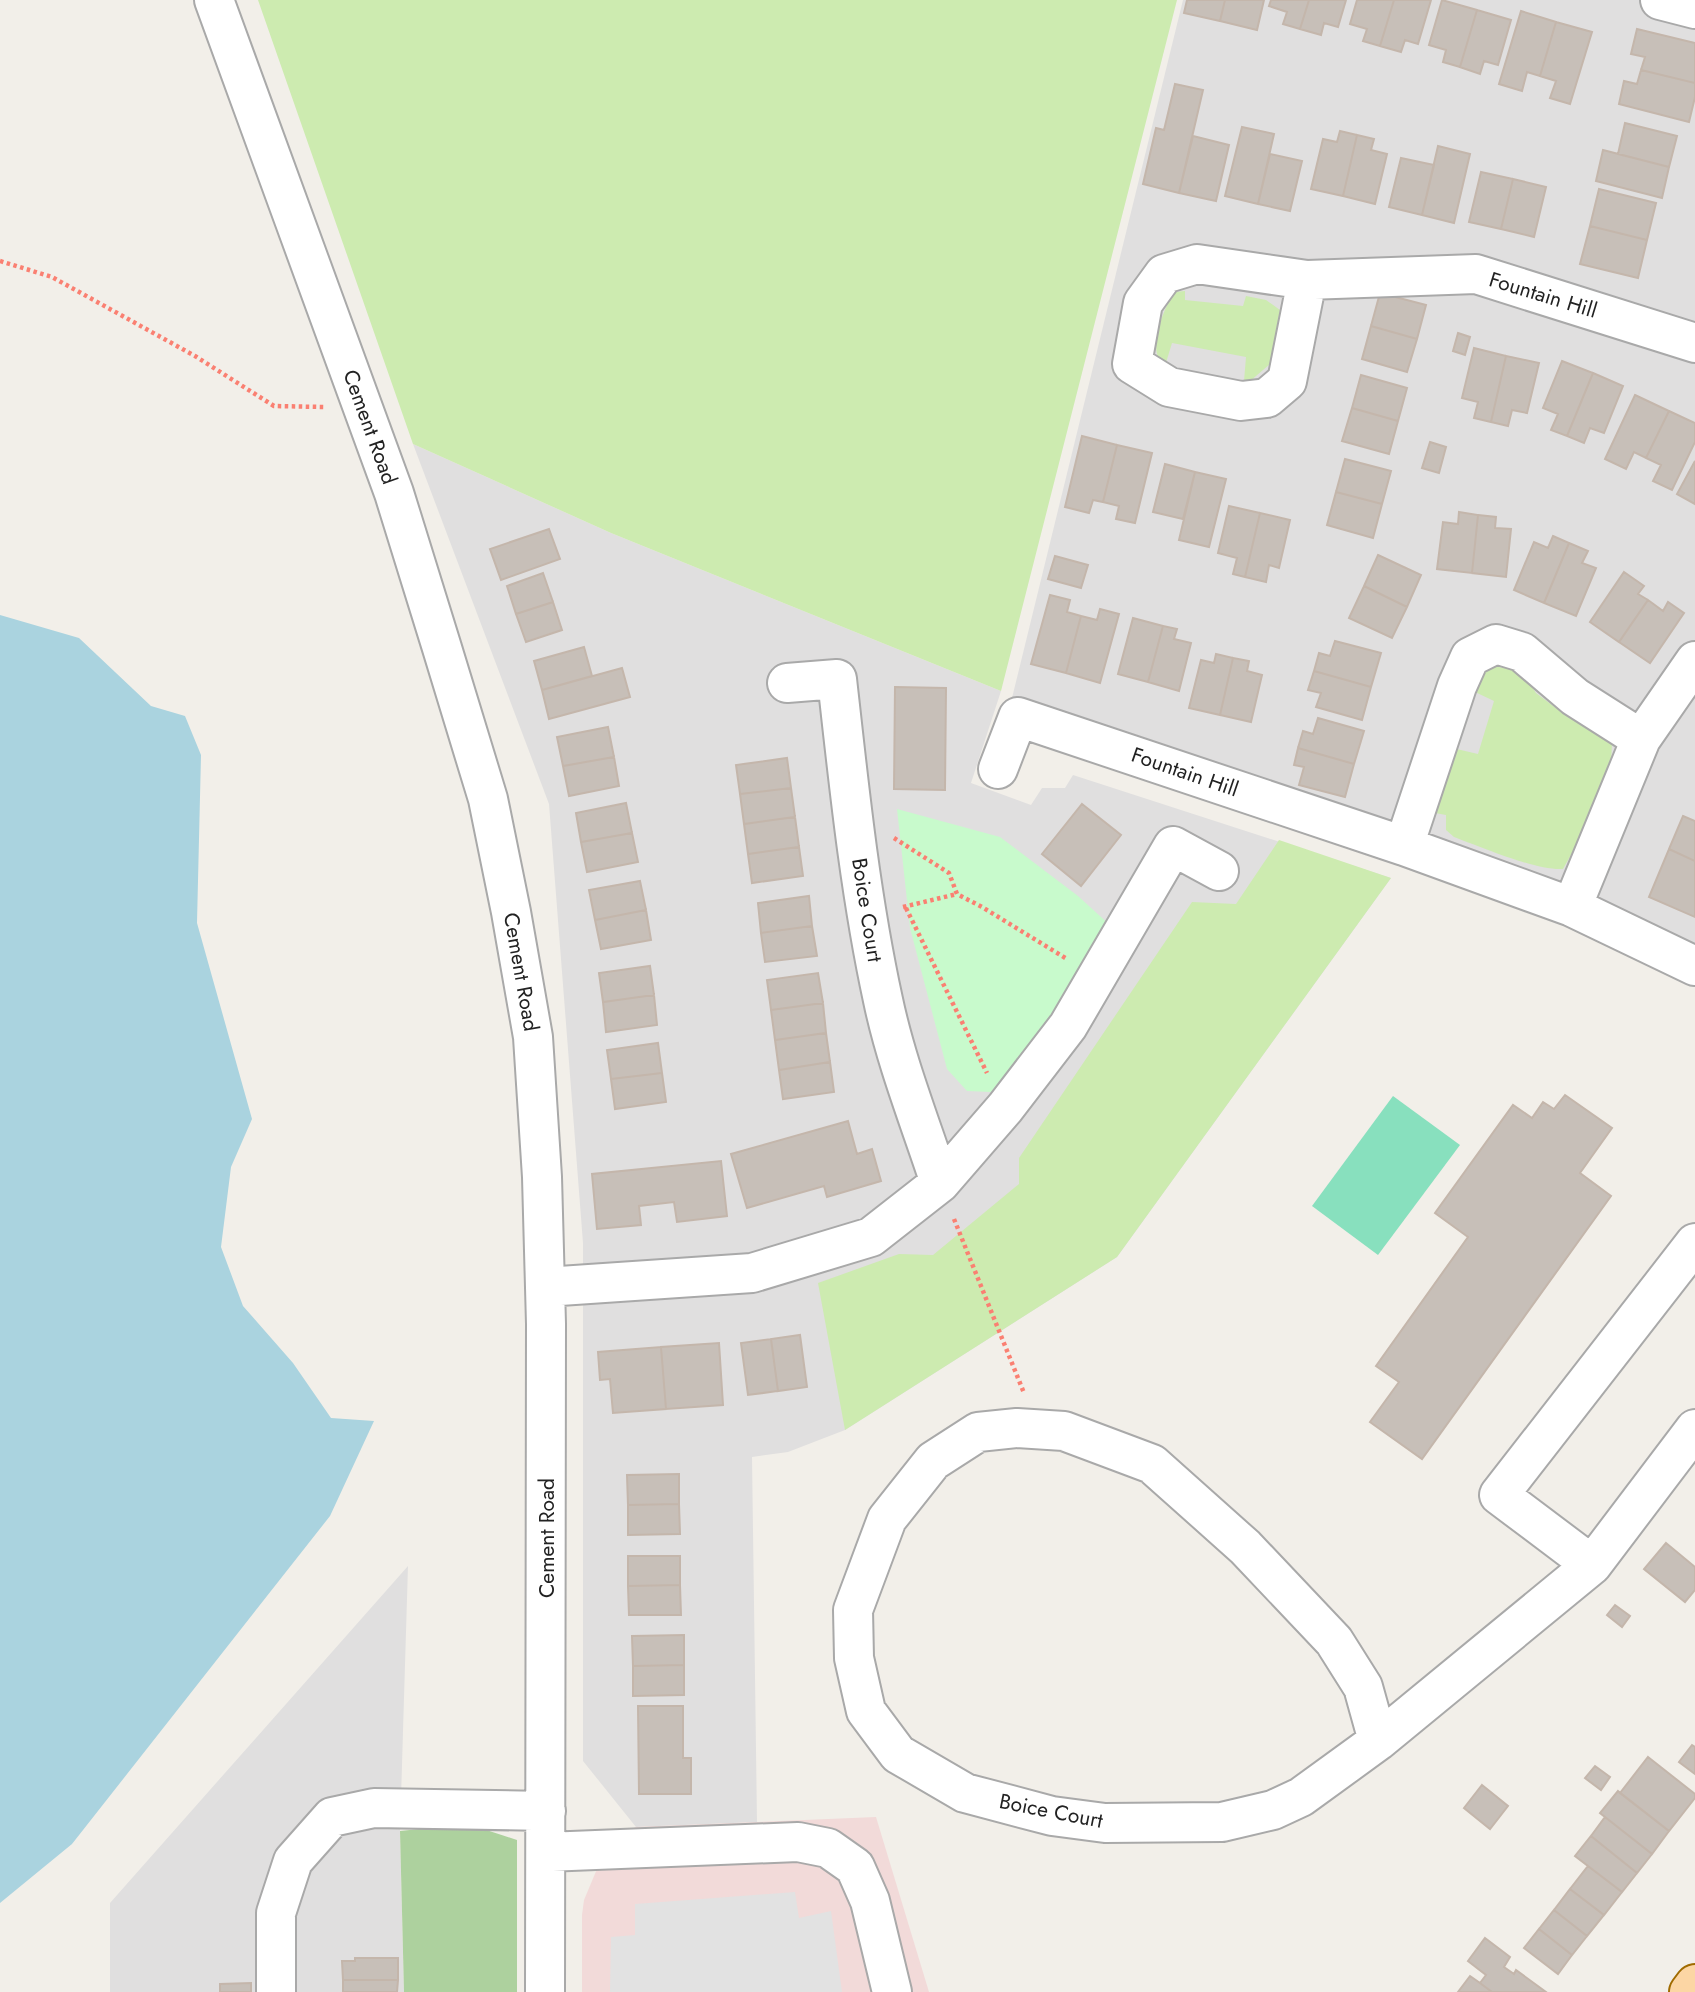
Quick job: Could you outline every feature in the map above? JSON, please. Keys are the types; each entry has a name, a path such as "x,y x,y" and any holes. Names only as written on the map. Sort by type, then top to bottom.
{"main road":[{"path":"1689,1992 1695,1984"}],"street":[{"name":"Cement Road","path":"214,0 394,493 454,686 488,799 533,1037 542,1177 545,1287 545,1992"},
{"path":"1660,0 1695,9"},
{"name":"Fountain Hill","path":"1307,280 1287,381 1267,398 1241,401 1169,387 1132,364 1143,303 1164,274 1197,264 1307,280 1476,274 1694,338"},
{"path":"1404,846 1457,686 1470,657 1496,644 1522,652 1575,697 1641,739"},
{"path":"1572,907 1641,739 1695,662"},
{"name":"Boice Court","path":"787,683 837,679 866,913 887,1016 905,1083 940,1182"},
{"name":"Fountain Hill","path":"998,769 1018,717 1404,846 1572,907 1695,966"},
{"path":"545,1287 752,1273 871,1237 940,1182 1005,1108 1068,1026 1173,846 1219,871"},
{"path":"1592,1565 1499,1494 1695,1242"},
{"name":"Boice Court","path":"1378,1741 1363,1687 1334,1641 1245,1547 1152,1464 1064,1431 1028,1429 978,1432 933,1461 887,1519 853,1610 854,1658 866,1712 898,1754 965,1793 1052,1816 1105,1823 1222,1822 1273,1810 1301,1797 1378,1741 1592,1565 1695,1429"},
{"path":"276,1992 276,1913 293,1861 332,1817 374,1808 545,1811"},
{"path":"546,1852 797,1842 828,1848 855,1867 860,1878 870,1901 892,1992"}],"path":[{"path":"0,261 52,277 195,356 274,406 363,408"},
{"path":"852,812 949,873 957,894"},
{"path":"866,913 957,894 1097,977"},
{"path":"905,906 1005,1108"},
{"path":"940,1182 1028,1429"}],"shaded area":[{"path":"1183,0 1695,0 1695,944 1558,886 1012,698"},
{"path":"413,444 611,533 1001,691 971,783 1031,805 1042,788 1065,788 1073,775 1391,878 1117,1257 845,1430 788,1452 752,1457 757,1822 636,1827 583,1761 583,1243 549,804"},
{"path":"408,1566 400,1831 404,1992 110,1992 110,1903"},
{"path":"876,1817 929,1992 582,1992 584,1900 610,1838 636,1827"},
{"path":"795,1892 799,1918 831,1911 842,1992 610,1992 611,1937 635,1935 635,1904"}],"green space":[{"path":"258,0 1177,0 1001,691 611,533 413,444"},
{"path":"1185,291 1185,300 1243,306 1246,296 1266,300 1280,310 1270,364 1249,382 1244,381 1246,357 1172,343 1165,366 1156,350 1160,323 1175,292"},
{"path":"1509,663 1527,679 1536,693 1564,714 1592,727 1612,743 1611,764 1577,844 1563,869 1524,862 1454,837 1446,830 1446,815 1435,813 1448,747 1478,754 1494,701 1475,692 1486,665 1505,668"},
{"path":"897,809 1000,837 1078,896 1112,927 1020,1071 991,1092 967,1091 947,1069 910,928"},
{"path":"1279,840 1391,878 1117,1257 845,1430 818,1283 899,1254 933,1255 1019,1184 1019,1158 1192,902 1236,904"},
{"path":"1393,1096 1460,1145 1378,1255 1312,1206"},
{"path":"468,1824 517,1840 517,1992 404,1992 400,1831"}],"water":[{"path":"0,615 79,638 151,706 185,716 201,755 197,923 252,1119 231,1167 221,1247 243,1306 293,1363 331,1418 374,1421 330,1516 72,1844 0,1903"}],"building":[{"path":"1187,0 1225,0 1220,21 1184,13"},
{"path":"1225,0 1264,0 1257,30 1220,21"},
{"path":"1271,0 1309,0 1300,29 1283,24 1287,12 1269,6"},
{"path":"1309,0 1346,0 1338,27 1324,23 1321,35 1300,29"},
{"path":"1357,0 1394,0 1380,46 1363,41 1367,29 1350,24"},
{"path":"1394,0 1431,0 1418,44 1405,40 1401,52 1380,46"},
{"path":"1442,0 1477,10 1460,67 1443,62 1446,50 1429,45"},
{"path":"1477,10 1511,20 1498,65 1484,61 1480,74 1460,67"},
{"path":"1521,11 1556,22 1540,76 1527,72 1522,91 1499,84"},
{"path":"1556,22 1592,32 1570,104 1550,98 1556,81 1540,76"},
{"path":"1637,29 1695,43 1695,83 1641,70 1645,57 1631,54"},
{"path":"1641,70 1695,83 1695,97 1689,122 1619,104 1624,81 1637,84"},
{"path":"1175,84 1203,90 1179,193 1143,184 1156,128 1164,130"},
{"path":"1625,123 1677,136 1669,167 1618,154"},
{"path":"1242,127 1274,134 1258,204 1225,196"},
{"path":"1340,131 1357,135 1343,196 1311,189 1323,139 1337,142"},
{"path":"1357,135 1374,139 1371,150 1387,154 1375,204 1343,196"},
{"path":"1193,136 1229,145 1216,201 1179,193"},
{"path":"1438,146 1470,154 1454,223 1422,215"},
{"path":"1603,150 1669,167 1662,198 1596,181"},
{"path":"1270,154 1302,161 1290,211 1258,204"},
{"path":"1401,158 1434,165 1422,215 1389,207"},
{"path":"1481,172 1513,179 1501,229 1469,222"},
{"path":"1513,179 1546,187 1534,237 1501,229"},
{"path":"1599,189 1656,203 1647,240 1590,226"},
{"path":"1590,226 1647,240 1638,278 1580,264"},
{"path":"1380,293 1426,305 1417,339 1371,326"},
{"path":"1371,326 1417,339 1407,372 1362,359"},
{"path":"1458,333 1470,337 1465,355 1453,351"},
{"path":"1474,348 1506,356 1491,422 1474,418 1478,402 1462,398"},
{"path":"1506,356 1539,363 1527,413 1512,410 1508,426 1491,422"},
{"path":"1562,361 1593,373 1567,436 1551,430 1558,414 1543,408"},
{"path":"1593,373 1623,386 1604,433 1590,428 1584,443 1567,436"},
{"path":"1361,375 1407,388 1398,421 1352,408"},
{"path":"1635,395 1669,411 1646,458 1634,452 1626,469 1605,459"},
{"path":"1352,408 1398,421 1389,454 1342,441"},
{"path":"1669,411 1695,423 1695,442 1672,490 1653,481 1661,465 1646,458"},
{"path":"1082,436 1117,445 1103,502 1093,500 1089,513 1065,507"},
{"path":"1430,442 1446,447 1439,473 1422,468"},
{"path":"1117,445 1152,453 1135,523 1116,519 1119,506 1103,502"},
{"path":"1345,459 1391,471 1382,504 1336,492"},
{"path":"1695,461 1695,504 1677,494"},
{"path":"1165,464 1195,472 1183,519 1153,512"},
{"path":"1195,472 1226,479 1209,547 1179,540"},
{"path":"1336,492 1382,504 1373,538 1327,525"},
{"path":"1229,506 1260,513 1245,577 1233,574 1237,558 1218,553"},
{"path":"1459,512 1478,515 1472,573 1437,569 1443,522 1458,524"},
{"path":"1260,513 1290,520 1279,568 1269,565 1266,582 1245,577"},
{"path":"1478,515 1496,517 1495,528 1511,529 1506,577 1472,573"},
{"path":"549,529 560,559 501,580 490,549"},
{"path":"1553,536 1569,543 1544,603 1514,590 1534,542 1548,548"},
{"path":"1569,543 1588,551 1582,563 1596,568 1576,616 1544,603"},
{"path":"1378,555 1421,575 1407,607 1364,586"},
{"path":"1055,556 1088,565 1081,588 1048,579"},
{"path":"1624,572 1644,586 1638,594 1648,600 1619,642 1590,622"},
{"path":"543,573 553,602 516,614 507,586"},
{"path":"1364,586 1407,607 1392,638 1349,618"},
{"path":"1050,595 1070,600 1067,612 1081,616 1066,673 1031,664"},
{"path":"1648,600 1663,611 1668,602 1684,613 1650,663 1619,642"},
{"path":"553,602 562,630 526,642 516,614"},
{"path":"1100,609 1119,614 1100,683 1066,673 1081,616 1097,620"},
{"path":"1133,618 1163,626 1148,682 1118,674"},
{"path":"1163,626 1177,629 1174,639 1191,643 1179,691 1148,682"},
{"path":"1335,641 1381,653 1371,687 1314,671 1319,653 1330,656"},
{"path":"584,647 592,676 542,690 534,661"},
{"path":"1216,654 1233,658 1220,715 1189,708 1201,660 1214,663"},
{"path":"1233,658 1249,661 1247,671 1262,675 1251,722 1220,715"},
{"path":"622,668 630,697 549,719 542,690"},
{"path":"1314,671 1371,687 1362,720 1316,707 1321,693 1308,690"},
{"path":"895,687 946,688 945,790 894,789"},
{"path":"1318,718 1364,731 1354,764 1298,748 1303,731 1313,734"},
{"path":"608,727 614,757 563,766 557,737"},
{"path":"1298,748 1354,764 1345,797 1299,785 1304,767 1294,765"},
{"path":"614,757 619,786 569,796 563,766"},
{"path":"787,758 791,788 740,794 736,765"},
{"path":"791,788 795,817 744,824 740,794"},
{"path":"626,803 632,833 581,842 576,813"},
{"path":"1082,804 1121,835 1081,886 1042,854"},
{"path":"1683,816 1695,821 1695,861 1669,849"},
{"path":"795,817 799,847 748,854 744,824"},
{"path":"632,833 638,862 587,872 581,842"},
{"path":"799,847 803,876 752,883 748,854"},
{"path":"1669,849 1695,861 1695,917 1649,897"},
{"path":"640,881 646,910 595,920 589,890"},
{"path":"809,896 812,926 761,933 758,903"},
{"path":"646,910 651,940 601,949 595,920"},
{"path":"812,926 817,956 765,962 761,933"},
{"path":"650,966 654,995 603,1002 599,973"},
{"path":"818,973 823,1003 771,1010 767,980"},
{"path":"654,995 657,1025 606,1032 603,1002"},
{"path":"823,1003 826,1033 775,1040 771,1010"},
{"path":"826,1033 830,1062 779,1070 775,1040"},
{"path":"658,1043 662,1073 611,1079 607,1050"},
{"path":"830,1062 834,1092 783,1099 779,1070"},
{"path":"662,1073 666,1102 615,1109 611,1079"},
{"path":"1565,1095 1612,1128 1580,1173 1611,1196 1422,1459 1370,1422 1399,1382 1376,1366 1468,1237 1435,1213 1513,1105 1532,1118 1543,1102 1554,1109"},
{"path":"848,1121 857,1154 872,1149 881,1181 827,1197 824,1186 747,1208 731,1154"},
{"path":"721,1161 727,1216 677,1222 674,1202 639,1206 641,1225 597,1229 592,1174"},
{"path":"800,1335 807,1387 778,1391 771,1339"},
{"path":"771,1339 778,1391 748,1395 741,1343"},
{"path":"719,1343 723,1405 666,1409 661,1347"},
{"path":"661,1347 666,1409 613,1413 610,1379 600,1380 598,1352"},
{"path":"679,1474 679,1504 628,1505 627,1475"},
{"path":"679,1504 680,1534 628,1535 628,1505"},
{"path":"1666,1543 1695,1567 1695,1590 1685,1602 1644,1569"},
{"path":"628,1556 680,1556 680,1585 628,1586"},
{"path":"680,1585 681,1615 629,1615 628,1586"},
{"path":"1615,1605 1630,1616 1622,1627 1607,1615"},
{"path":"684,1635 684,1665 633,1666 632,1636"},
{"path":"684,1665 684,1695 633,1696 633,1666"},
{"path":"638,1706 683,1706 683,1758 691,1758 691,1794 639,1794"},
{"path":"1692,1745 1695,1747 1695,1774 1679,1762"},
{"path":"1648,1757 1695,1794 1695,1798 1669,1831 1620,1793"},
{"path":"1595,1766 1610,1777 1601,1790 1585,1778"},
{"path":"1482,1785 1508,1806 1490,1829 1464,1808"},
{"path":"1618,1791 1669,1831 1652,1854 1600,1813"},
{"path":"1605,1817 1652,1854 1637,1873 1591,1836"},
{"path":"1591,1836 1637,1873 1622,1892 1575,1856"},
{"path":"1588,1866 1622,1892 1604,1915 1570,1889"},
{"path":"1570,1889 1604,1915 1587,1936 1554,1910"},
{"path":"1554,1910 1587,1936 1572,1955 1539,1929"},
{"path":"1539,1929 1572,1955 1558,1974 1524,1948"},
{"path":"1485,1938 1510,1957 1504,1967 1514,1974 1516,1970 1546,1992 1492,1992 1480,1983 1486,1975 1468,1961"},
{"path":"355,1958 398,1958 398,1980 343,1980 342,1961 355,1961"},
{"path":"1470,1976 1480,1983 1492,1992 1458,1992"},
{"path":"343,1980 398,1980 397,1992 343,1992"},
{"path":"251,1983 251,1992 220,1992 220,1984"}]}
